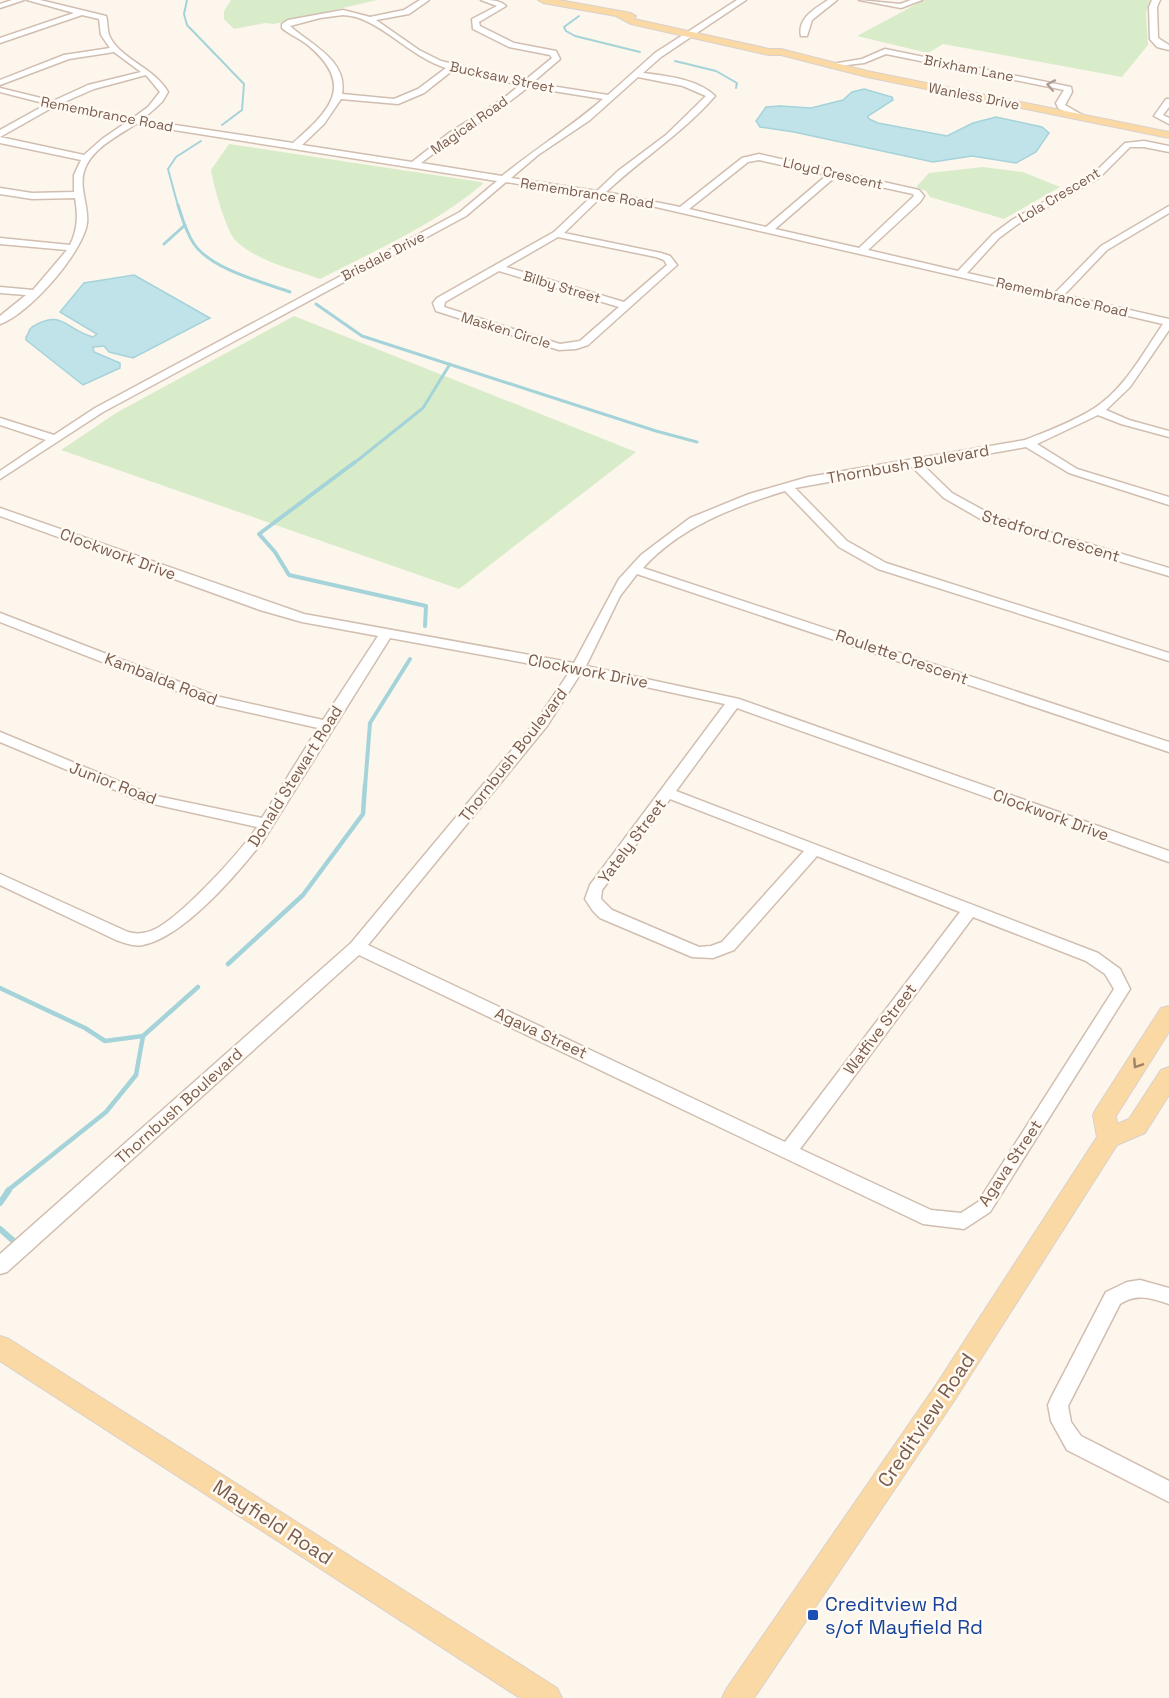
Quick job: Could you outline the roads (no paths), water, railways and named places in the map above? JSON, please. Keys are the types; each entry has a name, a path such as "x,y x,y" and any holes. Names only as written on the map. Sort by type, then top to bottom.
{"main road":[{"name":"Wanless Drive","path":"543,0 620,15 631,21 694,31 769,52 781,52 830,65 1169,135"},
{"path":"1169,1014 1104,1115 1109,1138 1137,1126 1169,1076"},
{"name":"Creditview Road","path":"737,1698 945,1393 1109,1138"},
{"name":"Mayfield Road","path":"0,1347 547,1698"}],"street":[{"path":"0,6 20,0"},
{"path":"0,321 37,293 73,248 82,224 77,195 77,177 86,158 102,143 159,101 164,92 160,85 115,49 105,33 103,18 31,0"},
{"path":"367,20 406,12 424,0"},
{"name":"Magical Road","path":"414,165 452,135 499,105 556,57 549,52 500,40 476,27 475,21 502,6 497,2 485,0"},
{"name":"Brisdale Drive","path":"0,476 130,392 444,225 471,208 535,153 586,118 635,74 694,31 742,0"},
{"path":"804,34 803,29 810,16 833,0"},
{"path":"863,0 901,6 918,0"},
{"path":"1156,0 1153,4 1156,43 1169,48"},
{"path":"0,42 81,13"},
{"name":"Bucksaw Street","path":"338,96 339,78 335,68 310,44 285,26 291,22 340,13 353,14 367,20 434,62 525,84 609,98"},
{"path":"1153,18 1164,18"},
{"name":"Brixham Lane","path":"830,65 864,61 889,48 1068,89 1060,103 1061,106 1080,116"},
{"path":"0,83 67,57 115,49"},
{"path":"294,147 327,117 338,96 395,102 421,91 452,67"},
{"path":"0,134 53,104 98,84 145,73"},
{"name":"Masken Circle","path":"557,234 658,255 670,260 672,265 584,343 564,347 440,309 438,303 441,300 557,234 621,173 676,131 711,96 667,80 635,74"},
{"name":"Remembrance Road","path":"0,90 132,121 683,209 1169,322"},
{"path":"1169,101 1158,116 1169,121"},
{"path":"0,140 86,158"},
{"name":"Lola Crescent","path":"961,273 996,236 1015,222 1096,176 1128,145 1144,144 1169,149"},
{"name":"Lloyd Crescent","path":"683,209 745,160 752,158 766,158 916,192 919,196 917,200 862,250"},
{"path":"769,229 834,173"},
{"path":"0,191 32,196 77,195"},
{"path":"1058,296 1094,256 1169,209"},
{"path":"0,240 73,248"},
{"name":"Bilby Street","path":"498,268 626,306"},
{"path":"0,290 37,293"},
{"name":"Thornbush Boulevard","path":"0,1266 357,947 542,723 578,668 614,596 634,569 694,521 753,497 787,487 1028,443 1063,429 1098,411 1126,384 1169,322"},
{"path":"1098,411 1125,422 1169,434"},
{"path":"0,421 54,439"},
{"path":"1028,443 1073,471 1169,501"},
{"name":"Stedford Crescent","path":"915,463 942,492 968,510 1169,572"},
{"path":"787,487 843,544 875,562 1169,657"},
{"name":"Clockwork Drive","path":"0,512 265,607 302,618 578,668 734,702 1169,857"},
{"name":"Roulette Crescent","path":"634,569 1169,747"},
{"name":"Kambalda Road","path":"0,617 212,700 235,707 327,725"},
{"name":"Donald Stewart Road","path":"0,879 122,936 135,940 153,938 181,919 258,837 386,634"},
{"name":"Yately Street","path":"734,702 596,889 593,899 606,914 698,953 713,952 728,946 815,849"},
{"name":"Junior Road","path":"0,737 149,799 266,824"},
{"name":"Agava Street","path":"357,947 929,1218 964,1221 984,1207 1122,989 1117,975 1092,957 668,793"},
{"name":"Watfive Street","path":"789,1150 971,909"},
{"path":"1169,1296 1148,1289 1129,1288 1113,1298 1058,1405 1059,1418 1074,1443 1169,1492"}],"water":[{"path":"864,89 892,97 893,100 868,116 869,119 878,123 947,136 973,123 996,117 1042,127 1049,133 1036,152 1016,163 972,156 933,162 794,132 760,127 756,121 766,107 811,108 843,100 852,92"},
{"path":"134,275 210,318 133,358 109,352 104,346 93,347 94,352 120,363 120,368 83,385 26,340 32,327 50,320 64,322 93,337 97,334 60,312 84,283"}],"waterway":[{"path":"187,0 184,14 187,25 244,84 242,110 222,125"},
{"path":"579,16 564,27 566,31 575,36 640,52"},
{"path":"675,61 716,71 737,83 736,88"},
{"path":"178,206 168,169 176,157 201,141"},
{"path":"178,205 185,225"},
{"path":"164,244 185,225"},
{"path":"185,225 194,244 212,261 238,274 290,292"},
{"path":"316,304 362,336 450,364"},
{"path":"353,464 423,408 450,364"},
{"path":"450,364 697,442"},
{"path":"355,462 259,534 275,552 289,575 426,606 425,626"},
{"path":"365,787 370,723 410,659"},
{"path":"228,964 303,895 363,814 365,785"},
{"path":"143,1036 198,987"},
{"path":"0,988 85,1028 105,1041 143,1036"},
{"path":"7,1191 106,1112 136,1075 143,1036"},
{"path":"0,1203 9,1190"},
{"path":"0,1229 17,1244"}],"place":[{"name":"Creditview Rd s/of Mayfield Rd","path":"813,1615"}]}
